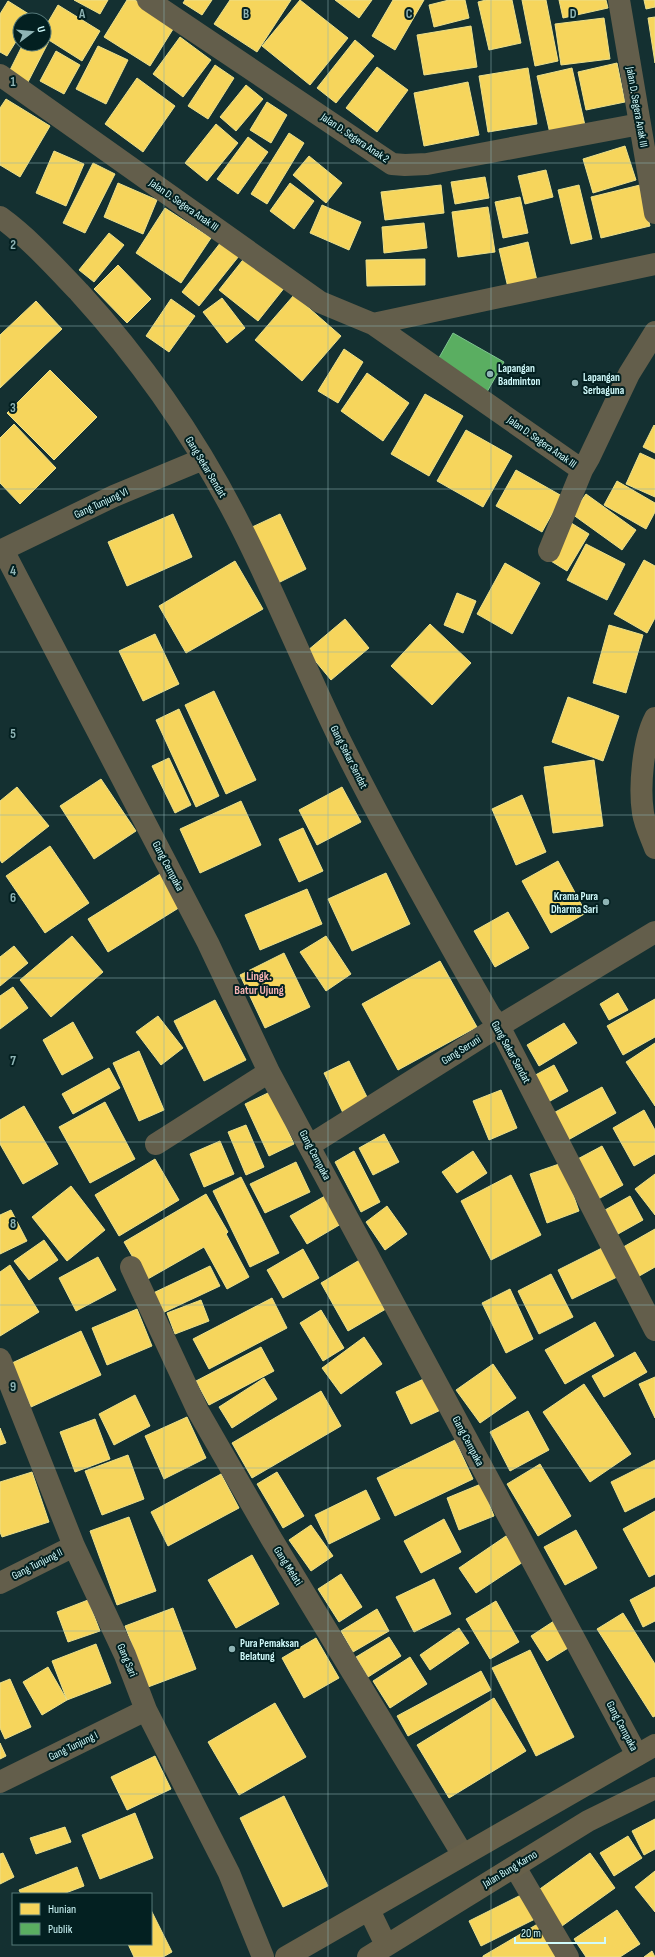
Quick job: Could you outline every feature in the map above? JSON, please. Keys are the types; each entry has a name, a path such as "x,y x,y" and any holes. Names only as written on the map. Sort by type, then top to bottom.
{"main road":[{"path":"654,725 642,774 643,813 655,848"},
{"path":"286,1957 646,1750"},
{"name":"Jalan Bung Karno","path":"368,1957 477,1888 515,1867 588,1821 655,1788"},
{"path":"369,1910 386,1945"}],"street":[{"name":"Jalan D. Segera Anak 2","path":"148,0 392,164 427,164 640,124"},
{"name":"Jalan D. Segera Anak III","path":"619,0 655,213"},
{"name":"Jalan D. Segera Anak III","path":"0,75 320,302 373,324 582,470 629,374 655,332"},
{"name":"Gang Sekar Sendat","path":"0,217 16,229 92,307 160,393 203,459 250,546 339,737 384,824 490,1015 499,1026 655,1330"},
{"path":"373,324 655,264"},
{"name":"Gang Tunjung VI","path":"1,551 114,496 203,459"},
{"path":"549,551 582,470"},
{"name":"Gang Cempaka","path":"1,551 208,943 270,1072 646,1750"},
{"name":"Gang Seruni","path":"310,1145 499,1026 655,932"},
{"path":"156,1144 270,1072"},
{"name":"Gang Melati","path":"130,1267 198,1411 271,1538 464,1855"},
{"name":"Gang Sari","path":"2,1368 74,1546 125,1655 146,1710 229,1873 262,1957"},
{"name":"Gang Tunjung II","path":"0,1583 74,1546"},
{"name":"Gang Tunjung I","path":"0,1782 146,1710"},
{"path":"515,1867 568,1957"}],"building: Hunian":[{"path":"74,0 108,0 100,14"},
{"path":"127,0 135,0 175,26 150,66 104,37"},
{"path":"185,0 212,0 202,15 183,3"},
{"path":"230,0 291,0 257,52 214,24"},
{"path":"300,0 348,38 310,85 262,46"},
{"path":"335,0 372,0 359,18"},
{"path":"393,0 424,0 395,50 372,36"},
{"path":"449,0 465,0 469,18 434,27 429,5"},
{"path":"486,0 512,0 521,43 489,50 478,2"},
{"path":"522,0 546,0 558,61 535,66"},
{"path":"559,0 606,0 608,8 563,18"},
{"path":"644,0 655,0 655,7 646,9"},
{"path":"8,1 26,12 12,12 12,48 7,56 0,52 0,14"},
{"path":"58,5 100,31 82,61 52,42 52,15"},
{"path":"655,17 655,63 648,18"},
{"path":"604,18 610,59 561,65 555,24"},
{"path":"471,26 477,67 424,75 417,35"},
{"path":"180,37 211,60 183,97 153,74"},
{"path":"355,40 374,56 336,103 317,88"},
{"path":"98,46 128,60 106,104 76,89"},
{"path":"56,51 80,65 64,94 40,81"},
{"path":"19,52 43,52 27,84 8,74"},
{"path":"617,63 625,102 586,110 578,72"},
{"path":"215,65 234,78 208,119 188,106"},
{"path":"377,67 408,90 377,132 346,108"},
{"path":"528,68 537,124 488,132 479,76"},
{"path":"572,68 586,130 551,138 537,76"},
{"path":"137,78 175,106 143,152 105,124"},
{"path":"468,82 479,135 424,146 414,93"},
{"path":"246,85 263,99 236,131 220,117"},
{"path":"6,99 50,126 20,177 0,165 0,108"},
{"path":"267,102 287,115 271,143 250,130"},
{"path":"216,124 238,143 207,181 185,163"},
{"path":"289,133 304,143 267,204 251,194"},
{"path":"248,137 268,152 238,194 217,179"},
{"path":"625,146 636,180 593,193 583,159"},
{"path":"54,151 84,164 66,206 36,193"},
{"path":"309,156 342,183 326,203 293,175"},
{"path":"93,163 115,174 85,233 63,223"},
{"path":"546,170 553,197 525,204 518,176"},
{"path":"485,177 489,198 455,204 451,182"},
{"path":"118,183 157,200 143,234 104,217"},
{"path":"290,183 314,201 294,229 270,211"},
{"path":"441,185 444,213 385,220 381,192"},
{"path":"579,185 592,239 571,244 558,190"},
{"path":"640,185 650,226 601,238 591,197"},
{"path":"520,197 528,233 503,238 495,202"},
{"path":"322,205 361,222 349,250 310,233"},
{"path":"488,207 495,252 458,257 452,212"},
{"path":"165,208 211,238 181,283 136,253"},
{"path":"424,223 427,248 384,253 382,227"},
{"path":"109,233 124,245 94,282 79,270"},
{"path":"221,242 239,256 199,306 182,292"},
{"path":"528,242 538,285 509,292 499,249"},
{"path":"246,256 285,287 258,321 219,290"},
{"path":"425,259 425,285 367,286 366,260"},
{"path":"118,265 151,299 127,323 94,289"},
{"path":"294,295 341,336 302,381 255,340"},
{"path":"222,298 245,328 227,343 203,312"},
{"path":"171,299 195,316 169,352 146,336"},
{"path":"36,301 62,329 0,388 0,335"},
{"path":"344,349 363,362 338,403 318,391"},
{"path":"50,370 97,417 54,460 7,413"},
{"path":"367,373 409,403 383,441 341,411"},
{"path":"425,394 463,416 429,476 391,454"},
{"path":"14,424 56,468 20,504 0,483 0,438"},
{"path":"654,425 655,426 655,453 643,447"},
{"path":"466,430 512,456 483,507 437,481"},
{"path":"640,453 655,460 655,497 626,484"},
{"path":"516,470 562,496 542,532 496,506"},
{"path":"617,481 655,503 655,512 646,529 604,505"},
{"path":"586,494 636,530 622,550 572,514"},
{"path":"173,514 192,557 127,586 108,542"},
{"path":"280,514 306,569 276,584 250,528"},
{"path":"568,521 589,534 567,571 546,558"},
{"path":"586,544 625,564 607,600 567,580"},
{"path":"644,560 655,566 655,618 647,633 614,614"},
{"path":"235,561 263,609 186,653 159,606"},
{"path":"505,563 540,583 512,634 477,614"},
{"path":"457,593 476,601 463,633 444,625"},
{"path":"345,619 369,648 331,680 307,651"},
{"path":"430,624 471,663 432,705 391,666"},
{"path":"609,625 643,635 626,693 593,683"},
{"path":"155,634 179,684 143,701 119,651"},
{"path":"214,691 256,780 226,794 185,705"},
{"path":"568,697 619,716 603,761 552,742"},
{"path":"179,709 219,796 196,807 156,720"},
{"path":"169,758 191,805 175,813 152,766"},
{"path":"594,760 603,826 553,833 544,767"},
{"path":"101,779 136,831 94,859 60,806"},
{"path":"17,787 49,826 2,863 0,860 0,801"},
{"path":"342,787 361,822 317,845 299,810"},
{"path":"522,795 546,852 516,865 492,809"},
{"path":"241,801 261,845 200,873 180,829"},
{"path":"303,828 323,871 299,882 279,839"},
{"path":"50,846 89,903 45,933 6,876"},
{"path":"558,861 586,913 551,933 522,881"},
{"path":"165,871 185,904 108,952 88,919"},
{"path":"386,873 410,924 352,951 328,899"},
{"path":"307,889 322,924 260,950 245,915"},
{"path":"508,912 529,948 495,967 474,931"},
{"path":"72,936 103,972 51,1017 20,980"},
{"path":"326,936 351,974 326,991 300,952"},
{"path":"14,946 28,963 0,986 0,957"},
{"path":"284,953 310,1007 265,1028 240,975"},
{"path":"440,961 477,1027 398,1070 362,1004"},
{"path":"13,987 28,1008 0,1029 0,996"},
{"path":"618,993 628,1010 609,1020 600,1004"},
{"path":"655,999 655,1037 623,1055 607,1026"},
{"path":"215,1000 246,1060 204,1081 174,1021"},
{"path":"158,1016 183,1048 161,1065 136,1032"},
{"path":"73,1022 93,1058 62,1075 43,1040"},
{"path":"564,1023 577,1043 539,1066 527,1045"},
{"path":"655,1043 655,1106 626,1062"},
{"path":"139,1051 164,1110 139,1121 113,1063"},
{"path":"349,1061 369,1101 343,1113 324,1073"},
{"path":"554,1065 568,1091 543,1105 528,1079"},
{"path":"109,1068 120,1088 73,1114 62,1094"},
{"path":"602,1087 616,1113 561,1144 546,1117"},
{"path":"501,1090 517,1128 489,1140 473,1101"},
{"path":"270,1092 294,1144 269,1156 245,1104"},
{"path":"105,1102 135,1159 90,1183 59,1127"},
{"path":"24,1106 58,1164 23,1184 0,1144 0,1120"},
{"path":"644,1110 655,1130 655,1154 634,1166 613,1128"},
{"path":"246,1125 264,1167 246,1175 228,1132"},
{"path":"384,1134 399,1162 373,1175 359,1148"},
{"path":"220,1141 234,1174 204,1187 190,1154"},
{"path":"602,1146 623,1185 593,1202 572,1162"},
{"path":"354,1151 380,1202 361,1212 335,1162"},
{"path":"473,1151 487,1173 457,1193 442,1172"},
{"path":"155,1159 179,1200 119,1236 95,1195"},
{"path":"296,1162 310,1192 265,1213 250,1184"},
{"path":"562,1163 579,1211 547,1223 530,1174"},
{"path":"655,1174 655,1215 635,1189"},
{"path":"511,1175 541,1235 491,1260 461,1201"},
{"path":"241,1177 279,1253 250,1267 213,1191"},
{"path":"71,1186 105,1230 67,1261 32,1217"},
{"path":"206,1194 228,1232 226,1234 249,1277 227,1289 204,1247 146,1280 124,1242"},
{"path":"325,1196 341,1224 307,1244 290,1216"},
{"path":"630,1196 643,1220 618,1234 605,1210"},
{"path":"387,1206 407,1234 385,1250 366,1222"},
{"path":"11,1210 27,1241 0,1254 0,1215"},
{"path":"655,1229 655,1267 634,1279 618,1250"},
{"path":"44,1240 58,1260 29,1280 14,1261"},
{"path":"602,1248 617,1277 572,1299 558,1270"},
{"path":"303,1249 319,1278 283,1298 267,1270"},
{"path":"98,1257 116,1290 76,1311 59,1278"},
{"path":"363,1258 391,1306 348,1331 321,1283"},
{"path":"10,1265 39,1312 0,1336 0,1272"},
{"path":"210,1266 220,1286 158,1315 149,1295"},
{"path":"551,1274 573,1317 539,1334 518,1291"},
{"path":"510,1289 533,1339 506,1353 482,1303"},
{"path":"272,1298 287,1328 209,1369 193,1339"},
{"path":"201,1300 209,1321 175,1334 167,1313"},
{"path":"137,1309 152,1346 107,1365 92,1328"},
{"path":"321,1310 344,1348 323,1361 300,1323"},
{"path":"595,1322 614,1356 565,1384 545,1350"},
{"path":"81,1331 101,1375 31,1407 12,1363"},
{"path":"364,1337 382,1364 341,1394 322,1368"},
{"path":"261,1347 274,1371 209,1405 196,1381"},
{"path":"635,1352 647,1372 604,1397 592,1376"},
{"path":"493,1364 516,1398 480,1423 456,1390"},
{"path":"432,1375 447,1407 411,1424 396,1392"},
{"path":"655,1377 655,1418 639,1384"},
{"path":"264,1378 277,1399 232,1428 219,1407"},
{"path":"584,1384 631,1454 590,1482 543,1412"},
{"path":"321,1391 341,1426 252,1478 232,1443"},
{"path":"135,1395 150,1426 114,1445 99,1414"},
{"path":"528,1411 549,1450 510,1471 490,1432"},
{"path":"187,1417 206,1458 164,1479 145,1436"},
{"path":"95,1419 110,1459 75,1472 60,1432"},
{"path":"0,1428 6,1443 0,1445"},
{"path":"455,1440 473,1479 395,1516 377,1478"},
{"path":"128,1455 144,1499 102,1515 85,1471"},
{"path":"655,1460 655,1497 625,1512 611,1482"},
{"path":"540,1464 571,1516 538,1536 507,1484"},
{"path":"32,1472 49,1522 2,1537 0,1532 0,1482"},
{"path":"277,1472 304,1516 283,1528 257,1484"},
{"path":"221,1474 239,1508 168,1546 151,1512"},
{"path":"481,1484 494,1516 459,1530 447,1498"},
{"path":"366,1490 380,1519 329,1544 315,1515"},
{"path":"655,1511 655,1574 649,1577 623,1529"},
{"path":"129,1517 156,1591 117,1605 90,1531"},
{"path":"444,1519 461,1552 421,1573 404,1541"},
{"path":"311,1525 333,1556 311,1571 289,1540"},
{"path":"576,1530 597,1568 565,1585 544,1547"},
{"path":"506,1536 523,1562 476,1593 459,1568"},
{"path":"252,1555 279,1604 236,1628 208,1580"},
{"path":"341,1574 362,1607 339,1622 318,1589"},
{"path":"434,1579 451,1614 414,1632 396,1597"},
{"path":"655,1587 655,1621 643,1627 630,1600"},
{"path":"88,1600 100,1631 68,1642 57,1612"},
{"path":"496,1601 519,1642 490,1659 466,1619"},
{"path":"173,1608 196,1669 148,1687 125,1626"},
{"path":"377,1609 389,1631 353,1652 341,1631"},
{"path":"623,1613 655,1664 655,1716 653,1717 597,1629"},
{"path":"557,1619 573,1645 547,1661 531,1636"},
{"path":"459,1628 469,1643 430,1670 420,1655"},
{"path":"389,1637 401,1656 368,1677 356,1657"},
{"path":"316,1638 339,1678 304,1698 282,1658"},
{"path":"96,1644 111,1683 67,1700 52,1661"},
{"path":"530,1650 574,1737 536,1756 492,1668"},
{"path":"410,1657 427,1684 390,1708 373,1681"},
{"path":"48,1667 67,1700 42,1715 23,1682"},
{"path":"481,1671 491,1690 408,1736 397,1716"},
{"path":"10,1679 31,1727 5,1739 0,1728 0,1683"},
{"path":"494,1698 526,1751 449,1798 417,1745"},
{"path":"275,1703 306,1757 239,1795 208,1742"},
{"path":"0,1743 6,1756 0,1759"},
{"path":"155,1756 171,1789 127,1810 111,1777"},
{"path":"284,1796 328,1886 283,1907 240,1818"},
{"path":"135,1813 153,1858 100,1879 82,1835"},
{"path":"655,1819 655,1849 644,1855 632,1831"},
{"path":"65,1827 71,1842 36,1854 30,1838"},
{"path":"628,1836 642,1858 614,1876 600,1853"},
{"path":"3,1853 14,1877 0,1884 0,1854"},
{"path":"590,1853 615,1888 562,1926 537,1891"},
{"path":"77,1867 84,1886 66,1893 20,1893 19,1890"},
{"path":"655,1871 655,1912 635,1887"},
{"path":"523,1894 535,1919 481,1946 469,1921"},
{"path":"617,1910 640,1944 620,1957 586,1957 574,1939"},
{"path":"152,1912 172,1952 163,1957 134,1957 128,1945 152,1945"},
{"path":"541,1922 561,1957 483,1957 483,1956"},
{"path":"652,1951 655,1957 644,1957"}],"building: Publik":[{"path":"453,333 504,362 487,392 436,363"}],"place":[{"name":"Lapangan Badminton","path":"490,374"},
{"name":"Lapangan Serbaguna","path":"575,383"},
{"name":"Krama Pura Dharma Sari","path":"606,902"},
{"name":"Pura Pemaksan Belatung","path":"232,1649"}],"district":[{"name":"Lingk. Batur Ujung","path":"259,983"}]}
